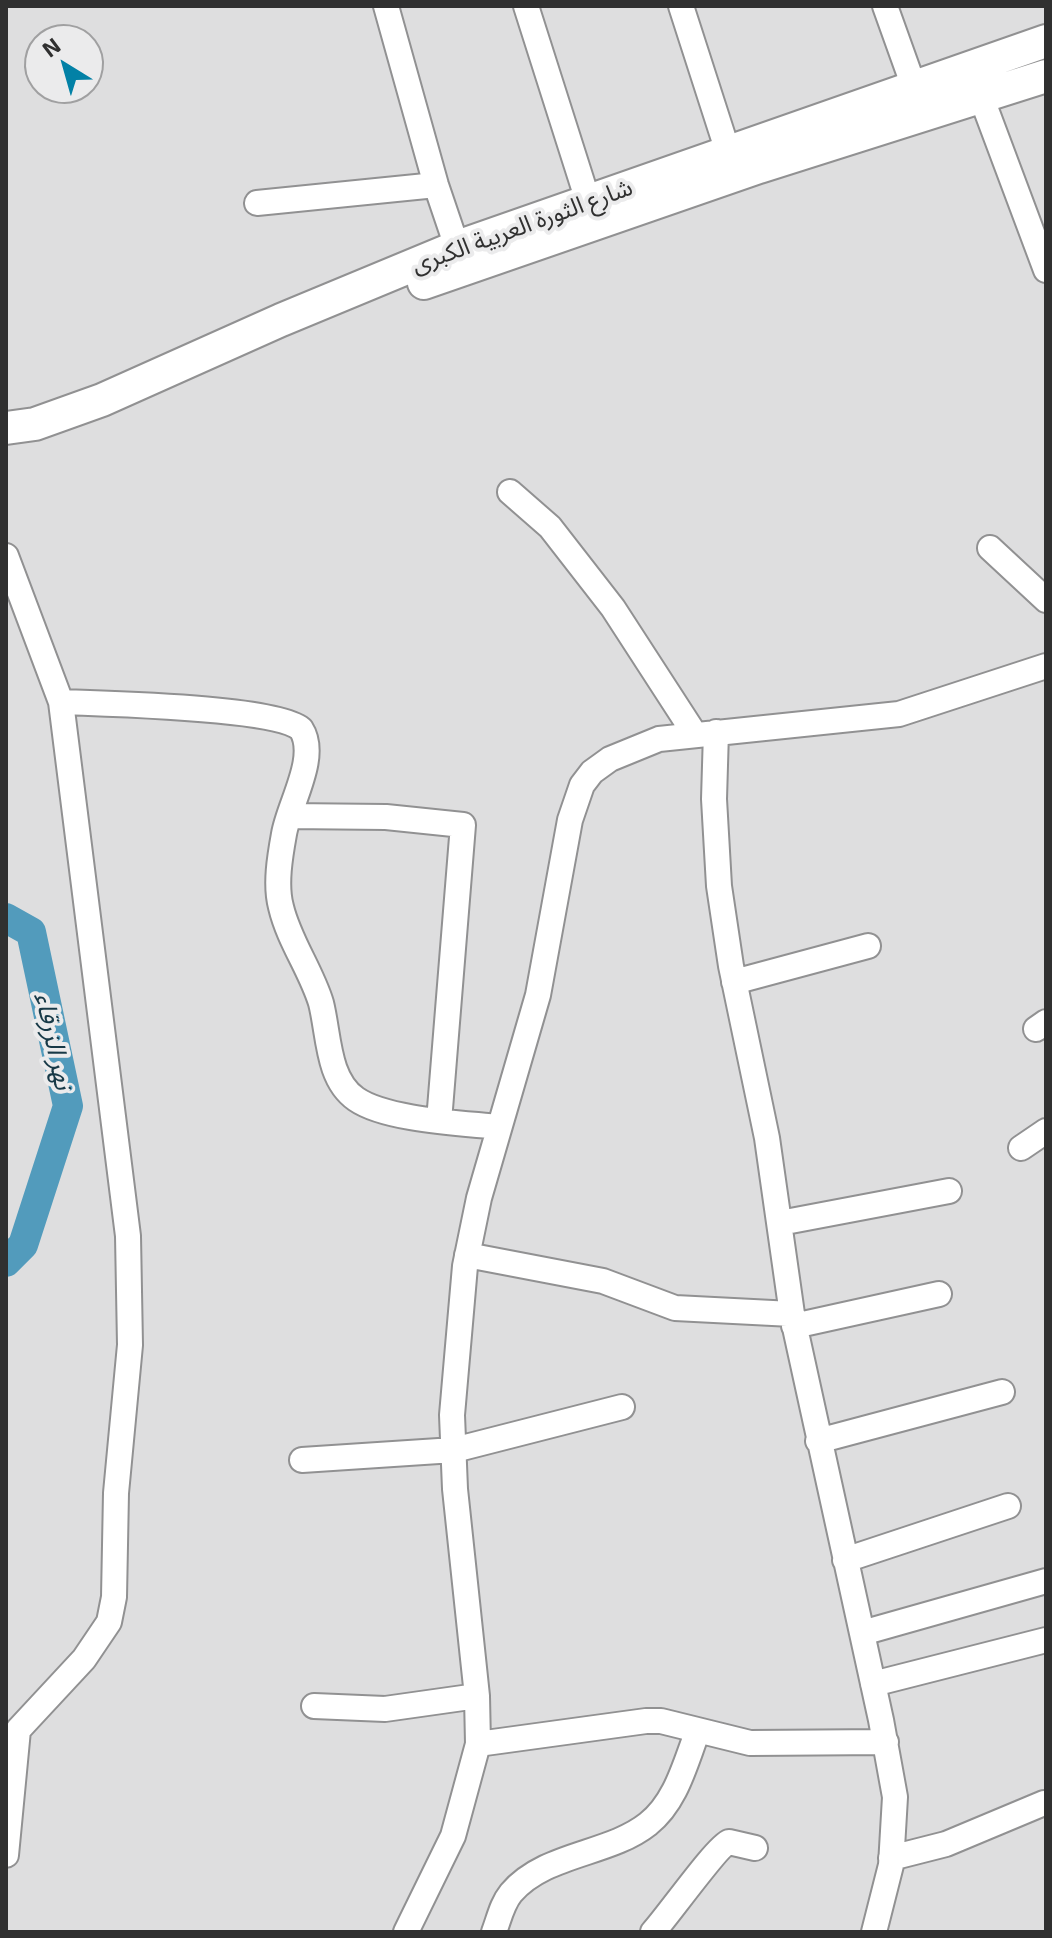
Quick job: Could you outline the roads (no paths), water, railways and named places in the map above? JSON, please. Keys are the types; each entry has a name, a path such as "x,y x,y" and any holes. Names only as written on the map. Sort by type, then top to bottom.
{"main road":[{"name":"شارع الثورة العربية الكبرى","path":"6,428 35,424 102,400 281,320 457,247 1046,41"},
{"name":"شارع الثورة العربية الكبرى","path":"6,450 40,444 99,424 351,313 493,258 759,167 982,99 1046,76"}],"street":[{"path":"386,6 436,185 457,247"},
{"path":"526,6 588,201"},
{"path":"681,6 728,152"},
{"path":"885,6 914,87"},
{"path":"982,99 1046,270"},
{"path":"257,203 436,185"},
{"path":"510,492 544,520 705,732 714,799 719,886 734,982 758,1089 793,1320 886,1742 895,1797 891,1858 874,1932"},
{"path":"990,548 1046,600"},
{"path":"6,556 61,702 128,1236 131,1331 116,1493 114,1597 109,1622 84,1659 18,1730 6,1855"},
{"path":"406,1932 453,1836 478,1744 477,1696 454,1450 456,1352 467,1255 499,1127 538,995 570,820 582,785 592,772 633,747 705,732 870,720 926,707 1046,666"},
{"path":"61,702 186,709 278,719 296,725 305,735 308,749 289,816 281,861 281,907 313,981 342,1083 356,1099 372,1108 439,1121 499,1127"},
{"path":"289,816 423,819 464,826 439,1121"},
{"path":"734,982 868,946"},
{"path":"1021,1148 1046,1131"},
{"path":"780,1223 949,1191"},
{"path":"467,1255 603,1281 675,1308 793,1320 939,1294"},
{"path":"818,1441 1002,1392"},
{"path":"302,1460 454,1450 622,1407"},
{"path":"845,1560 1008,1506"},
{"path":"862,1633 1046,1581"},
{"path":"873,1684 1046,1640"},
{"path":"314,1706 385,1709 477,1696"},
{"path":"478,1744 646,1721 661,1721 697,1733 750,1743 886,1742"},
{"path":"494,1932 505,1903 525,1880 647,1825 672,1796 697,1733"},
{"path":"891,1858 946,1844 1044,1803"},
{"path":"653,1932 694,1884 718,1847 729,1842 755,1848"}],"waterway":[{"name":"نهر الزرقاء","path":"6,918 31,932 68,1106 23,1245 6,1262"}]}
